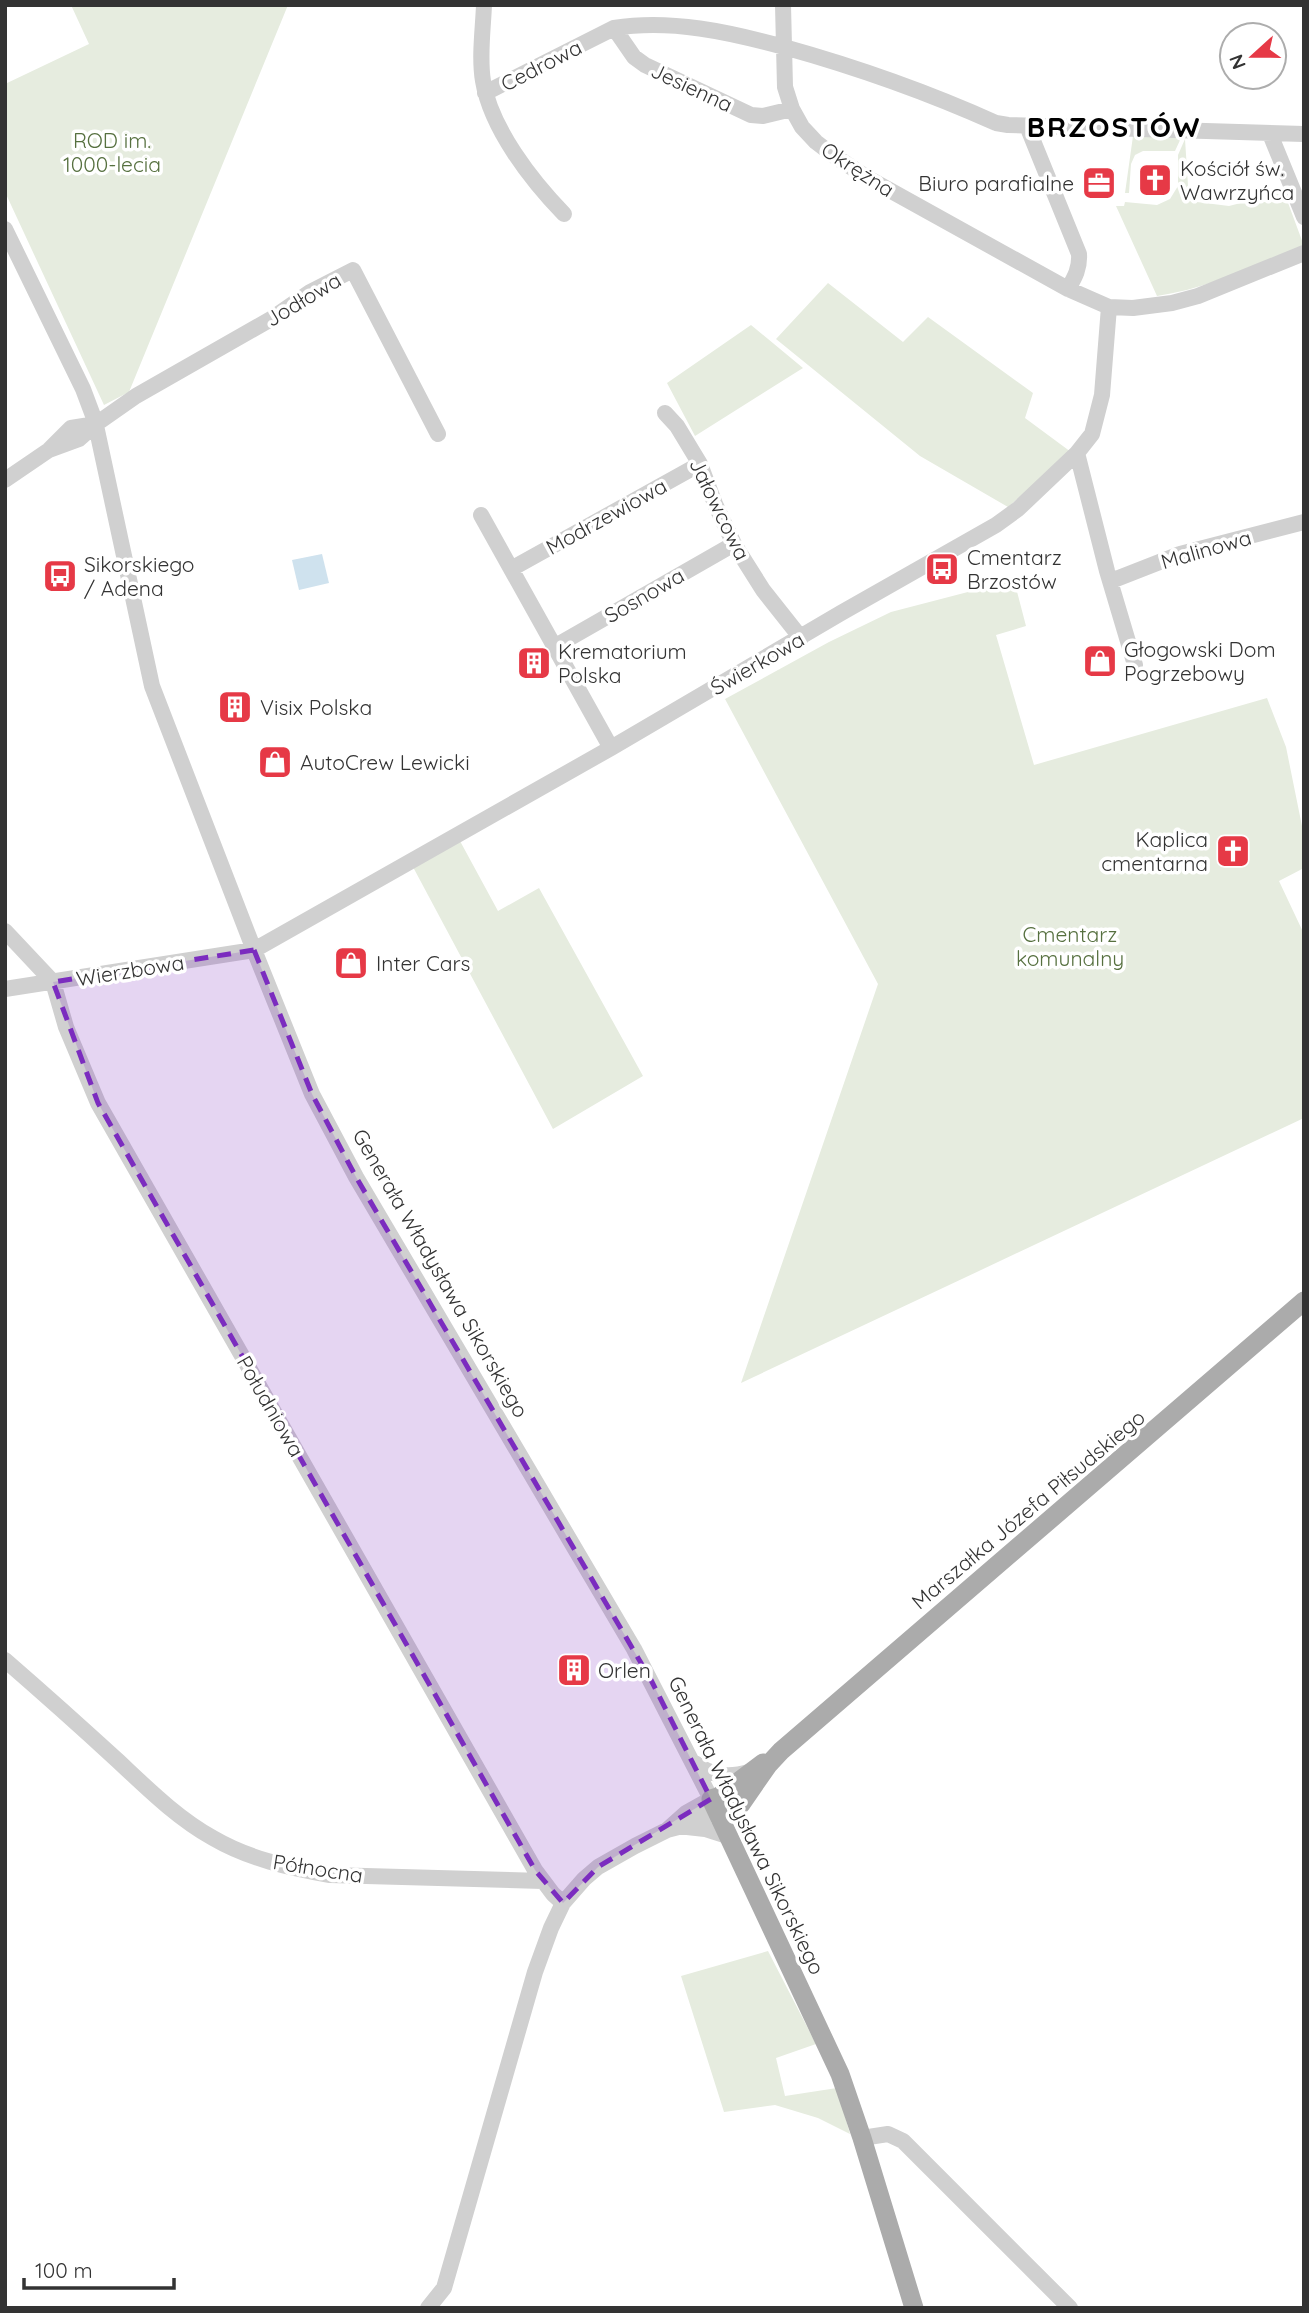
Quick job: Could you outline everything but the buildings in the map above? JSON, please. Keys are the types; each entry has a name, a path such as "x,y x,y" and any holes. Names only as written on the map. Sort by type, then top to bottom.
{"main road":[{"name":"Marszałka Józefa Piłsudskiego","path":"714,1805 751,1772 781,1751 1304,1301"},
{"name":"Marszałka Józefa Piłsudskiego","path":"714,1805 731,1810 741,1804 781,1751"},
{"name":"Generała Władysława Sikorskiego","path":"714,1805 840,2074 914,2308"}],"street":[{"path":"484,5 482,74 485,93"},
{"name":"Okrężna","path":"783,5 785,87 792,109 802,127 816,142 866,177 1069,289 1109,307 1133,308 1172,303 1198,296 1304,253"},
{"path":"614,27 688,27 731,33 877,75 996,123 1304,134"},
{"name":"Cedrowa","path":"564,214 528,172 496,120 485,93 614,27"},
{"name":"Jesienna","path":"614,27 634,57 645,65 751,115 763,116 792,109"},
{"path":"1027,126 1079,254 1080,264 1069,289"},
{"path":"1270,134 1304,217"},
{"name":"Generała Władysława Sikorskiego","path":"5,229 87,399 96,424 152,686 312,1094 356,1177 634,1649 714,1805"},
{"name":"Jodłowa","path":"96,424 136,396 271,318 310,292 353,270 438,434"},
{"name":"Świerkowa","path":"254,950 611,748 1007,518 1077,453 1092,434 1098,414 1106,361 1109,307"},
{"path":"78,433 87,399"},
{"name":"Jałowcowa","path":"665,413 677,426 700,464 734,544 763,590 801,638"},
{"path":"5,480 49,450 96,424"},
{"path":"78,433 103,453"},
{"path":"1077,453 1135,665"},
{"name":"Modrzewiowa","path":"511,569 700,464"},
{"path":"481,515 611,748"},
{"name":"Malinowa","path":"1111,581 1180,554 1304,522"},
{"name":"Sosnowa","path":"554,647 734,544"},
{"name":"Południowa","path":"5,931 53,982 66,1027 98,1104 543,1881"},
{"name":"Wierzbowa","path":"5,989 254,950"},
{"name":"Północna","path":"5,1660 170,1807 190,1823 229,1846 277,1864 330,1875 543,1881"},
{"path":"693,1761 704,1770 720,1775 751,1772"},
{"path":"428,2308 444,2288 535,1972 563,1903 584,1878 598,1867 714,1805"},
{"path":"674,1828 705,1829 730,1837"},
{"path":"543,1881 563,1903"},
{"path":"862,2138 888,2134 903,2141 1070,2308"}],"highlighted area":[{"path":"254,950 312,1094 356,1177 651,1680 711,1799 598,1867 563,1903 535,1870 98,1103 53,982"}],"green space":[{"name":"ROD im. 1000-lecia","path":"71,5 288,5 129,392 104,405 5,192 5,84 89,44"},
{"path":"1133,136 1181,138 1175,151 1143,151 1135,155 1131,164 1129,193 1125,193"},
{"path":"1185,139 1189,201 1229,206 1284,192 1304,246 1214,282 1157,296 1116,206 1124,206 1125,202 1157,205 1170,199 1178,186 1178,155"},
{"path":"828,283 903,342 928,317 1033,393 1025,418 1071,452 1008,507 920,456 776,339"},
{"path":"751,325 803,368 695,436 667,383"},
{"name":"Cmentarz komunalny","path":"1014,580 1026,626 996,635 1034,765 1267,698 1286,747 1304,836 1304,868 1279,881 1304,934 1304,1118 741,1383 878,984 725,699 829,642 891,612"},
{"path":"460,841 498,911 539,888 643,1076 553,1129 413,867"},
{"path":"768,1951 816,2044 776,2058 785,2096 837,2088 850,2134 818,2118 775,2105 724,2112 681,1976"}],"water":[{"path":"322,554 329,583 299,590 292,560"}],"place":[{"name":"Kościół św. Wawrzyńca","path":"1155,180"},
{"name":"Biuro parafialne","path":"1099,183"},
{"name":"Cmentarz Brzostów","path":"942,569"},
{"name":"Sikorskiego / Adena","path":"60,576"},
{"name":"Głogowski Dom Pogrzebowy","path":"1100,661"},
{"name":"Krematorium Polska","path":"534,663"},
{"name":"Visix Polska","path":"235,707"},
{"name":"AutoCrew Lewicki","path":"275,762"},
{"name":"Kaplica cmentarna","path":"1233,851"},
{"name":"Inter Cars","path":"351,963"},
{"name":"Orlen","path":"574,1670"}],"district":[{"name":"BRZOSTÓW","path":"1114,126"}]}
